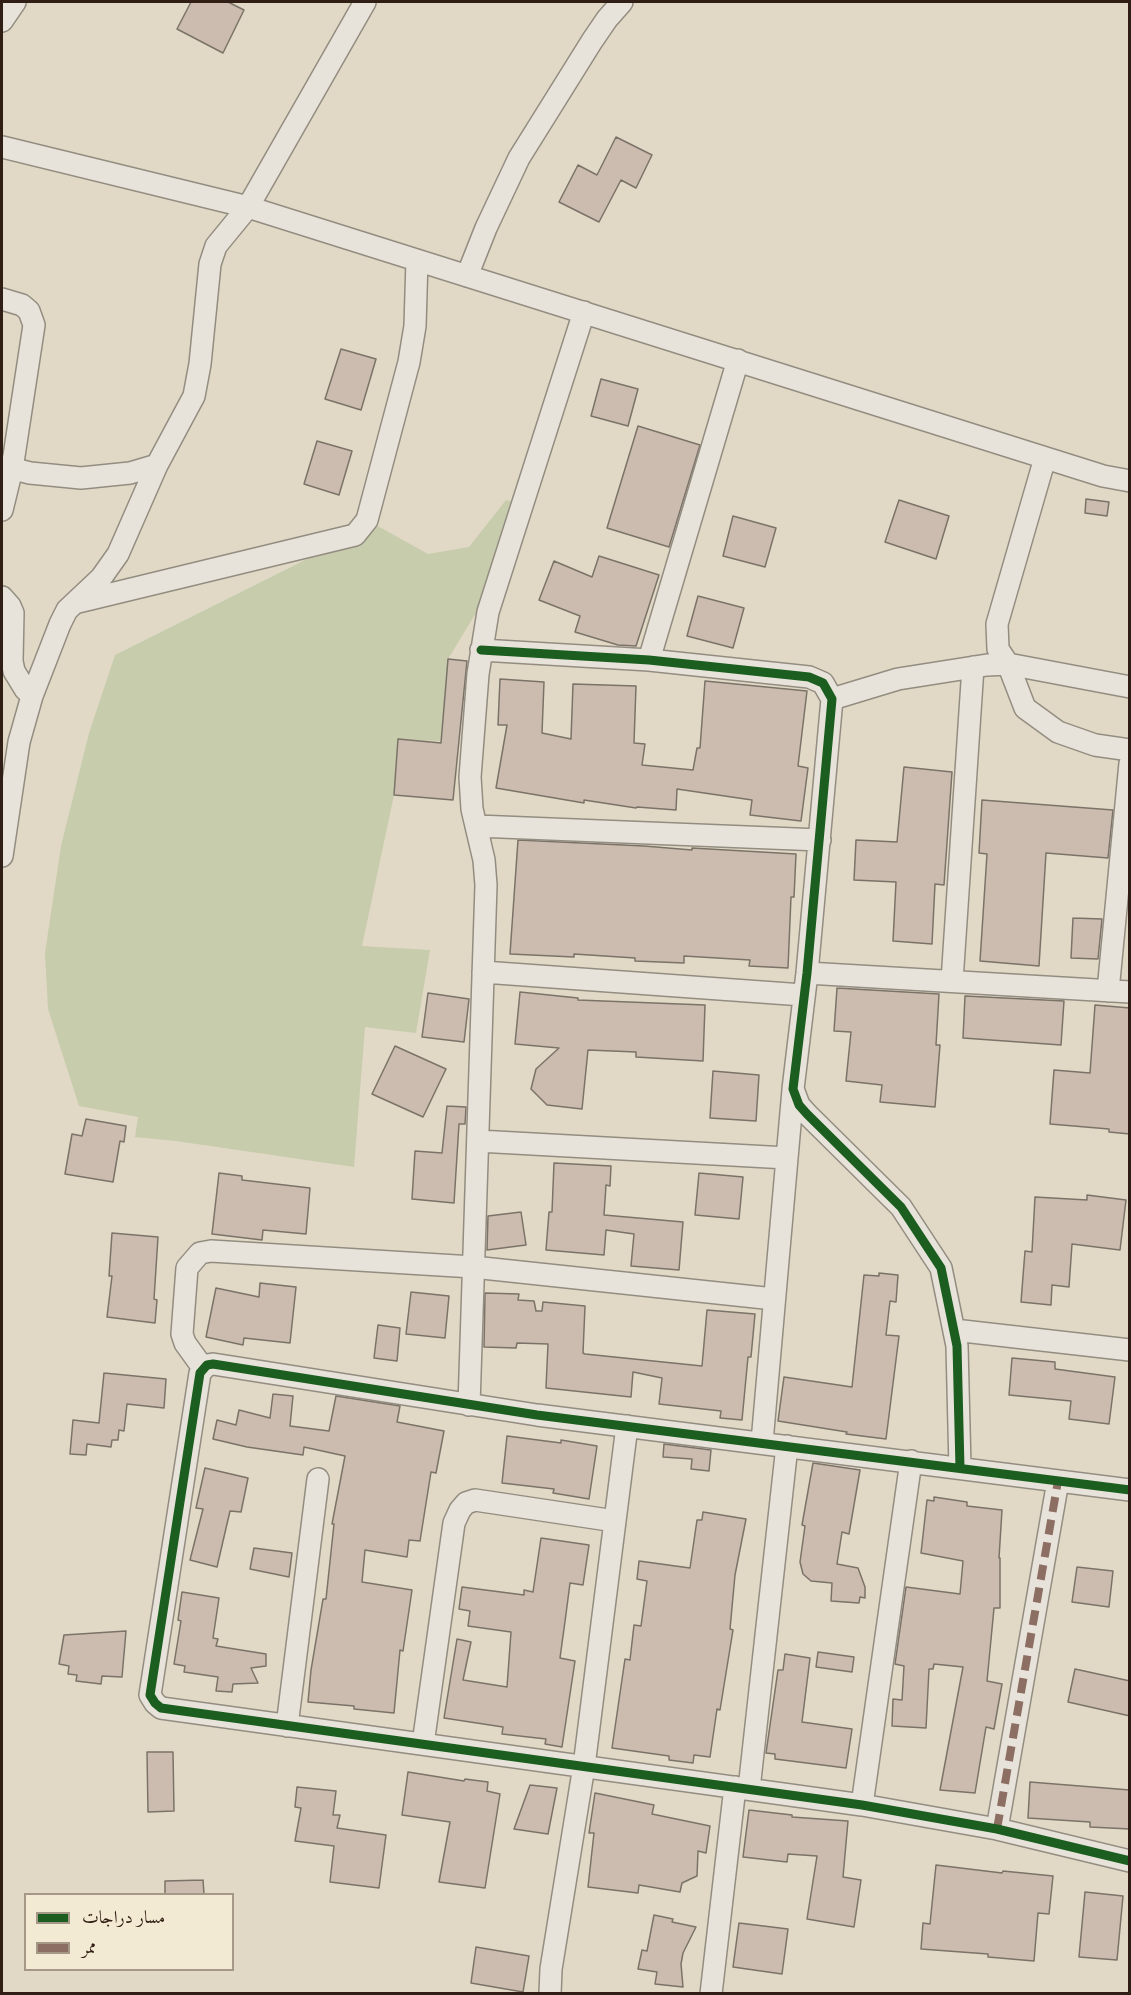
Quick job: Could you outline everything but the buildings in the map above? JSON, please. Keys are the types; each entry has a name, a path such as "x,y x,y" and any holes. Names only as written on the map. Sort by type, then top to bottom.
{"street":[{"path":"2,21 15,2"},
{"path":"2,856 6,795 19,742 32,696 60,624 74,603 102,578 118,554 157,465 194,396 213,255 223,236 248,207 365,2"},
{"path":"467,276 486,228 519,158 592,41 622,2"},
{"path":"5,146 248,207 1045,458 1104,476 1130,481"},
{"path":"74,603 356,535 367,520 409,362 415,326 417,260"},
{"path":"2,299 22,305 29,311 34,325 7,467 2,510"},
{"path":"469,1405 486,885 484,860 472,809 470,777 481,650 488,612 584,312"},
{"path":"649,660 738,360"},
{"path":"1045,458 997,624 998,649 1008,664 1025,708 1058,732 1095,745 1130,750"},
{"path":"7,467 30,473 81,478 130,472 157,465"},
{"path":"2,597 14,613 12,661 14,671 32,696"},
{"path":"481,650 649,660 809,677 823,683 832,699 807,973 793,1089 762,1442"},
{"path":"832,699 898,679 1008,664 1130,687"},
{"path":"952,981 974,667"},
{"path":"1108,991 1130,763"},
{"path":"477,826 820,840"},
{"path":"483,972 804,995"},
{"path":"807,973 1130,992"},
{"path":"793,1089 799,1105 807,1114 901,1207 941,1268 957,1346 960,1468"},
{"path":"478,1141 787,1158"},
{"path":"203,1368 185,1343 182,1334 187,1268 200,1252 473,1267 774,1299"},
{"path":"954,1330 1130,1350"},
{"path":"1130,1490 469,1405 219,1364 207,1365 200,1373 196,1392 150,1695 155,1704 161,1708 862,1805 996,1830 1130,1861"},
{"path":"550,1994 551,1969 584,1767 627,1426"},
{"path":"711,1994 742,1788 787,1446"},
{"path":"862,1805 911,1461"},
{"path":"287,1726 318,1479"},
{"path":"996,1830 1058,1480"},
{"path":"423,1744 454,1523 466,1503 475,1500 615,1521"}],"green space":[{"path":"506,500 521,504 479,608 448,659 441,741 398,740 394,795 362,946 430,950 416,1033 365,1027 354,1167 135,1137 138,1117 79,1106 48,1009 45,953 61,846 89,733 115,655 349,538 367,520 428,554 469,547"}],"marked path":[{"path":"997,1829 1058,1481"}],"cycle path":[{"path":"481,650 649,660 809,677 823,683 832,699 807,973 793,1089 799,1105 807,1114 901,1207 941,1268 957,1346 960,1468"},
{"path":"1130,1490 537,1415 213,1364 207,1365 200,1373 150,1695 161,1708 862,1805 997,1829 1130,1861"}]}
